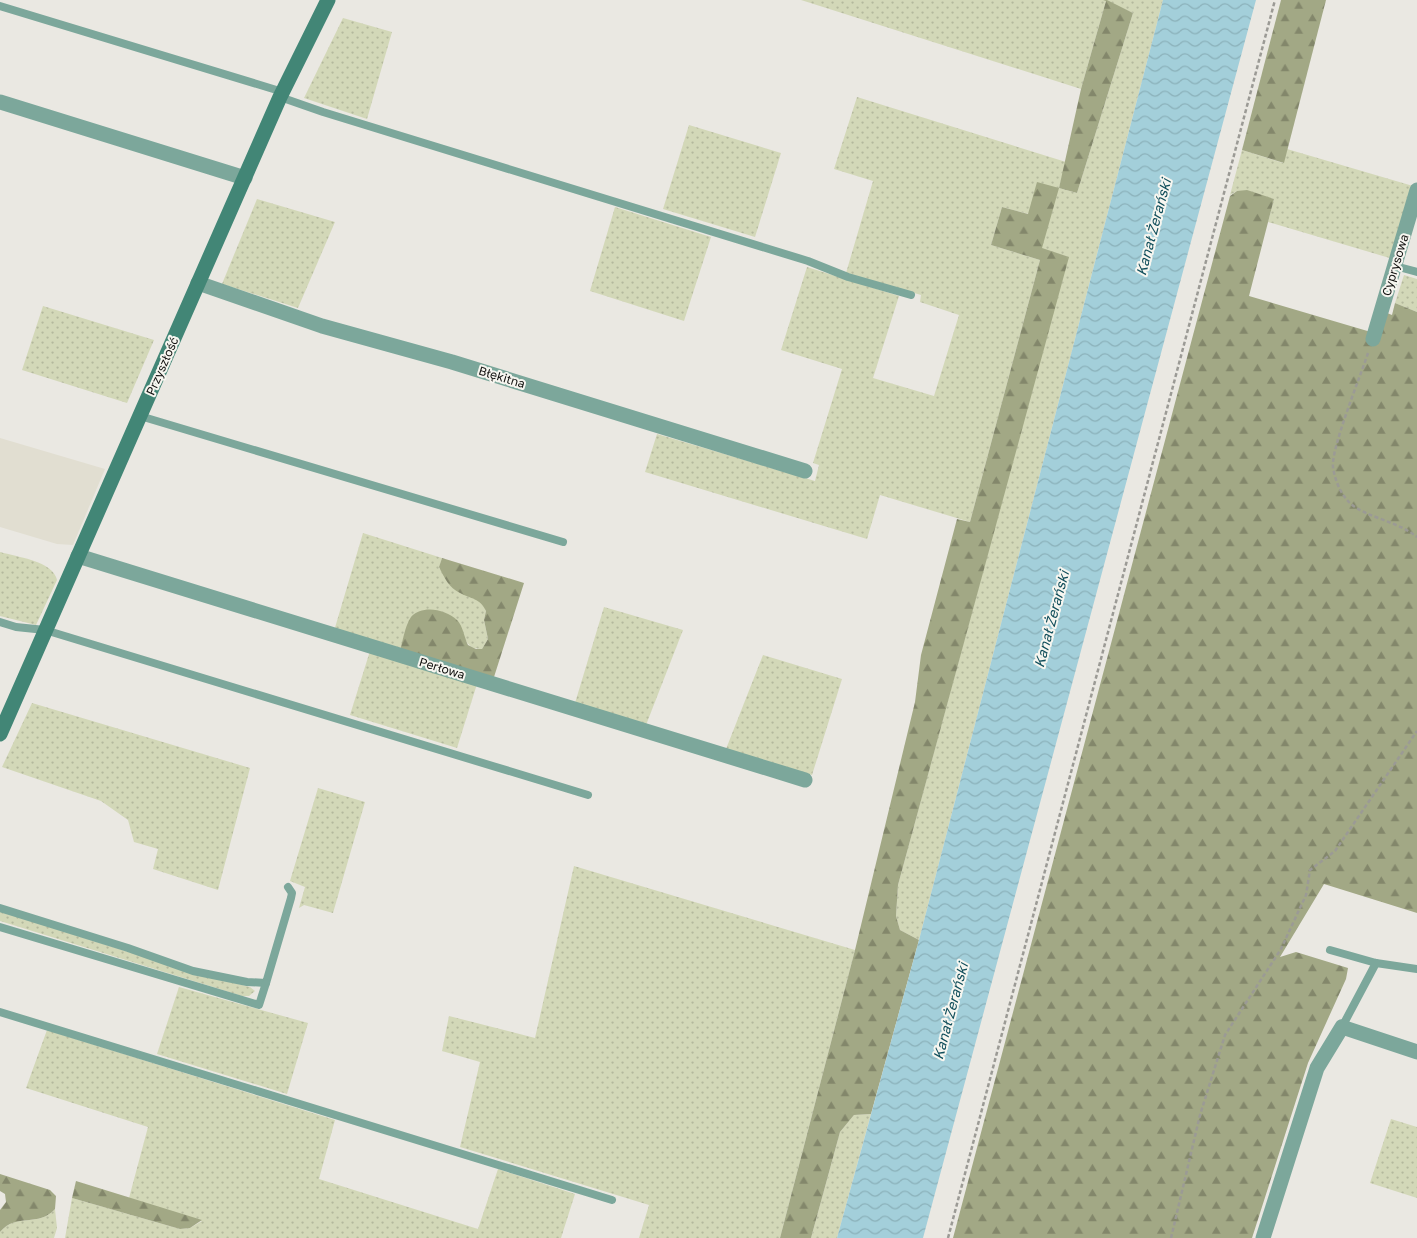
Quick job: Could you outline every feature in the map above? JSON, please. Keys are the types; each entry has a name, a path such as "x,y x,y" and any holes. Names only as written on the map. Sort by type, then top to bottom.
{"street":[{"name":"Przyszłość","path":"0,734 282,94 328,0"},
{"path":"0,102 245,178"},
{"name":"Cyprysowa","path":"1373,339 1417,190"},
{"name":"Błękitna","path":"198,283 322,326 452,362 806,470"},
{"name":"Perłowa","path":"78,556 805,780"},
{"path":"1263,1238 1317,1068 1342,1027 1417,1052"}],"lane":[{"path":"0,6 282,94 332,115 808,261 848,278 911,295"},
{"path":"1395,266 1417,272"},
{"path":"140,416 563,542"},
{"path":"0,622 16,627 45,630 588,795"},
{"path":"0,926 259,1005 292,893 288,886"},
{"path":"0,908 193,970 247,982 266,983"},
{"path":"1330,950 1376,963 1417,969"},
{"path":"1342,1027 1376,963"},
{"path":"0,1012 612,1200"}],"path":[{"path":"948,1238 1274,0"},
{"path":"1373,339 1340,435 1333,465 1339,491 1353,506 1408,530 1417,536"},
{"path":"1171,1238 1200,1115 1225,1035 1282,948 1306,895 1310,870 1335,851 1417,731"}],"shaded area":[{"path":"0,438 105,469 73,545 57,544 0,527"}],"green space":[{"path":"801,0 1163,0 919,940 900,930 896,916 898,885 1068,257 1042,249 1029,214 1002,207 991,245 1040,260 970,522 880,495 867,539 645,472 657,434 815,481 819,465 813,463 842,369 781,350 807,267 899,296 873,378 934,396 959,315 920,302 921,295 846,273 873,181 834,169 857,97 1066,162 1059,188 1077,193 1133,13 1106,1 1081,89"},
{"path":"1103,0 1107,0 1133,13 1077,193 1059,188 1081,89 1106,1"},
{"path":"1281,0 1326,0 1284,163 1242,150"},
{"path":"343,18 392,32 367,119 304,98"},
{"path":"689,125 781,153 755,237 663,209"},
{"path":"1287,149 1413,186 1393,259 1268,222 1274,199 1237,191 1230,195 1242,150 1283,163"},
{"path":"1037,182 1059,188 1042,248 1069,257 898,885 896,916 900,930 919,940 871,1114 854,1115 840,1132 811,1238 780,1238 855,950 915,702 921,655 957,519 970,522 1040,260 991,245 1002,207 1028,214"},
{"path":"1247,190 1274,199 1249,296 1381,335 1387,313 1392,315 1395,303 1417,312 1417,913 1324,884 1280,957 1296,952 1348,968 1346,979 1308,1063 1252,1238 953,1238 1230,196 1237,191"},
{"path":"257,199 335,222 298,308 222,284"},
{"path":"615,207 711,237 684,321 590,291"},
{"path":"1404,275 1417,279 1417,312 1395,303"},
{"path":"43,306 154,340 127,403 22,370"},
{"path":"363,533 442,558 439,568 483,603 486,611 484,620 488,639 482,649 472,647 465,639 408,623 400,651 334,631"},
{"path":"0,552 42,564 49,568 57,580 36,625 0,616"},
{"path":"442,558 524,583 494,677 400,651 411,617 416,613 428,610 447,613 457,620 461,625 468,645 476,649 482,649 488,639 484,620 486,611 484,607 478,601 456,591 450,585 439,567"},
{"path":"604,607 683,630 646,725 575,703"},
{"path":"370,651 477,684 457,748 350,715"},
{"path":"763,655 842,679 812,775 726,749"},
{"path":"32,703 250,768 218,890 153,869 158,849 134,842 128,820 101,801 2,767"},
{"path":"318,788 365,802 333,913 304,905 299,908 305,887 290,881"},
{"path":"574,866 855,950 780,1238 639,1238 649,1205 460,1147 480,1062 442,1051 449,1016 535,1038"},
{"path":"0,911 191,972 250,987 255,991 249,996 242,996 0,921"},
{"path":"179,987 308,1023 287,1094 157,1054"},
{"path":"47,1030 335,1120 319,1179 478,1229 498,1169 575,1194 561,1238 65,1238 72,1198 180,1229 190,1228 202,1221 129,1198 148,1127 26,1088"},
{"path":"871,1114 837,1238 811,1238 840,1132 854,1115"},
{"path":"1391,1119 1417,1127 1417,1198 1370,1183"},
{"path":"0,1174 50,1190 56,1196 55,1209 42,1218 13,1223 0,1232 0,1210 6,1202 5,1194 0,1191"},
{"path":"76,1181 202,1220 190,1228 180,1229 72,1198"},
{"path":"55,1209 57,1228 54,1238 0,1238 0,1232 7,1226 20,1221 42,1218"}],"water":[{"name":"Kanał Żerański","path":"1163,0 1256,0 923,1238 837,1238 919,940"}]}
